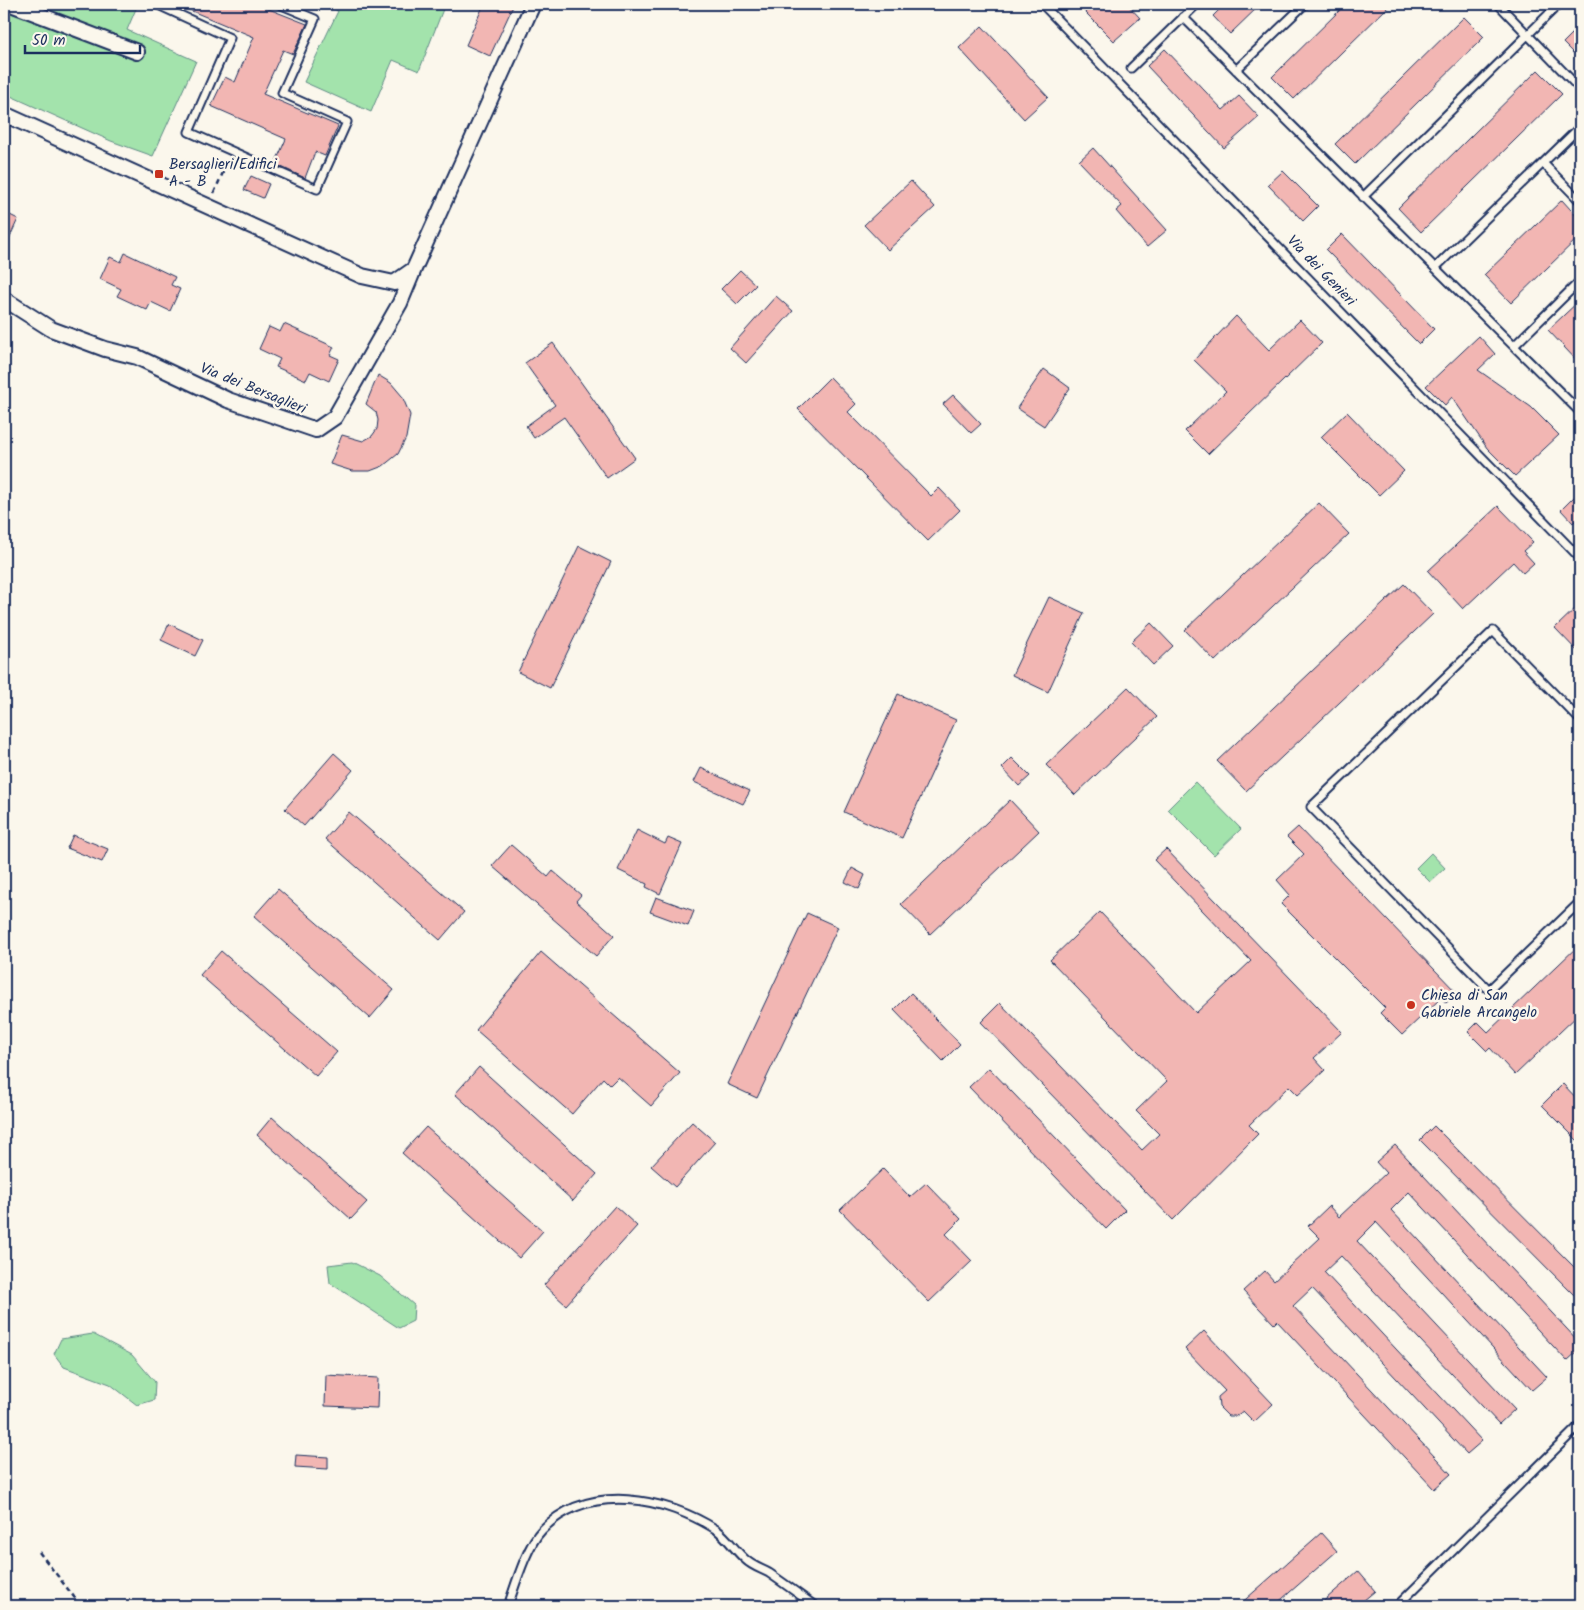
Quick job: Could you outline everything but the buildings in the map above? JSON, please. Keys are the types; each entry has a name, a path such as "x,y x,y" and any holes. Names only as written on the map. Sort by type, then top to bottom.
{"street":[{"path":"11,4 137,52"},
{"name":"Via dei Bersaglieri","path":"4,299 51,329 105,349 137,357 228,400 316,430 335,417 400,303 533,4"},
{"path":"4,114 362,276 394,283 414,269"}],"lane":[{"path":"156,4 230,38 189,132 317,189 347,122 282,93 315,19 279,4"},
{"name":"Via dei Genieri","path":"1042,4 1580,558"},
{"path":"1131,68 1197,4"},
{"path":"1236,70 1305,4"},
{"path":"1498,4 1580,89"},
{"path":"1364,197 1559,4"},
{"path":"1183,17 1580,412"},
{"path":"1435,268 1580,128"},
{"path":"1543,163 1580,201"},
{"path":"1514,346 1580,280"},
{"path":"1580,720 1493,631 1311,807 1489,990 1580,902"},
{"path":"1400,1603 1580,1425"},
{"path":"508,1606 522,1567 541,1531 577,1506 608,1498 638,1499 685,1514 718,1531 747,1562 766,1572 816,1606"}],"path":[{"path":"211,199 227,163"},
{"path":"40,1552 81,1606"}],"green space":[{"path":"4,4 138,4 127,30 196,61 153,156 111,141 4,93"},
{"path":"323,4 445,4 419,71 393,60 371,112 304,82 338,11"},
{"path":"1195,782 1241,829 1214,855 1168,809"},
{"path":"1431,853 1445,868 1430,882 1416,868"},
{"path":"352,1262 380,1276 414,1305 413,1321 399,1328 330,1283 328,1265"},
{"path":"93,1334 132,1355 155,1382 154,1400 137,1405 110,1384 64,1367 54,1354 61,1339"}],"place":[{"name":"Bersaglieri/Edifici A - B","path":"159,174"},
{"name":"Chiesa di San Gabriele Arcangelo","path":"1411,1005"}]}
